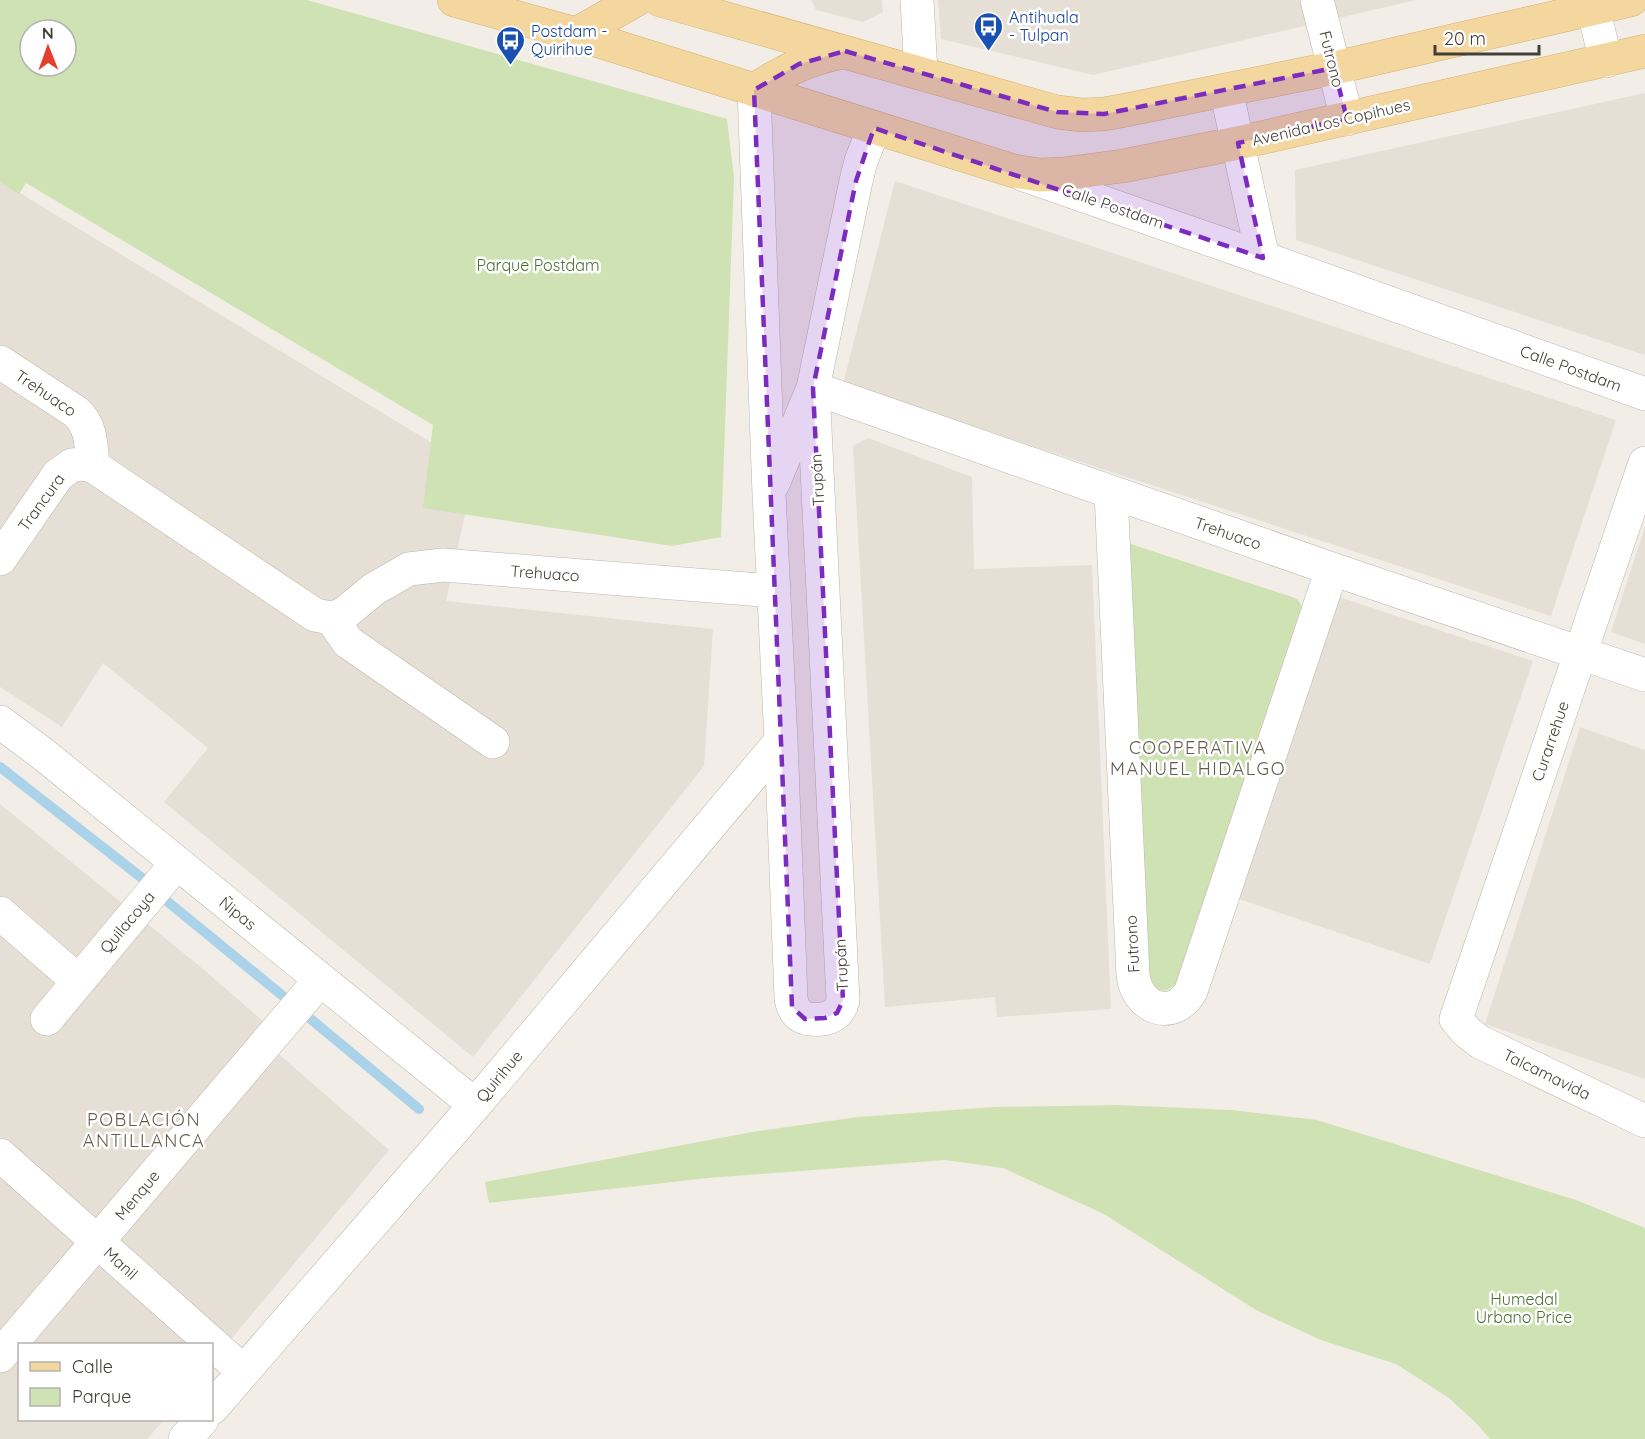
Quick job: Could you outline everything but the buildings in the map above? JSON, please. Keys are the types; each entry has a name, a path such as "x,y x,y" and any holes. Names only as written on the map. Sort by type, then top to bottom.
{"main road":[{"name":"Calle Postdam","path":"454,0 576,34 1014,171"},
{"path":"576,34 636,0"},
{"path":"660,0 1034,106 1082,115 1104,114 1334,68 1592,4 1631,0"},
{"path":"754,90 776,75 799,64 845,51"},
{"name":"Avenida Los Copihues","path":"1014,171 1040,175 1123,166 1347,119 1645,51"}],"street":[{"path":"917,0 921,73"},
{"name":"Futrono","path":"1317,0 1347,119"},
{"path":"1592,4 1606,61"},
{"name":"Trupán","path":"754,90 791,998 792,1007 805,1019 825,1018 837,1013 843,1000 813,388"},
{"path":"1226,90 1263,258"},
{"name":"Trupán","path":"769,494 813,388 856,181 874,128"},
{"name":"Calle Postdam","path":"1014,171 1645,394"},
{"name":"Trehuaco","path":"0,362 83,418 90,437 93,466"},
{"name":"Trehuaco","path":"813,388 1332,569 1645,675"},
{"name":"Curarrehue","path":"1456,1019 1645,463"},
{"name":"Trancura","path":"0,559 58,475 72,465 93,466"},
{"path":"93,466 315,615 332,618 342,634 357,649 494,742"},
{"name":"Futrono","path":"1111,492 1133,975 1137,992 1151,1005 1171,1008 1180,1004 1191,991 1332,569"},
{"name":"Trehuaco","path":"332,618 346,612 374,589 409,569 443,565 774,591"},
{"name":"Ñipas","path":"0,722 51,760 475,1105"},
{"name":"Quirihue","path":"213,1407 475,1105 781,741"},
{"name":"Quilacoya","path":"47,1018 176,864"},
{"path":"0,913 78,981"},
{"name":"Menque","path":"0,1356 320,980"},
{"name":"Talcamavida","path":"1456,1019 1480,1042 1645,1121"},
{"name":"Manil","path":"0,1155 211,1343"},
{"name":"Manil","path":"213,1344 243,1371"},
{"path":"185,1439 199,1421"}],"highlighted area":[{"path":"845,51 1057,112 1104,114 1334,68 1347,119 1238,143 1263,258 874,128 856,181 813,388 843,1000 837,1013 825,1018 805,1019 792,1007 754,90 799,64"}],"shaded area":[{"path":"811,0 882,0 883,12 863,22 816,10"},
{"path":"938,0 1416,0 1093,75 941,39"},
{"path":"1645,93 1645,355 1296,240 1295,170"},
{"path":"0,181 475,469 446,601 713,629 704,766 473,1057 164,802 208,748 103,663 62,727 0,687"},
{"path":"895,181 1616,420 1551,616 843,384"},
{"path":"868,438 972,477 974,569 1092,565 1111,1009 997,1017 995,997 885,1007 853,446"},
{"path":"1645,526 1645,644 1611,632"},
{"path":"1333,595 1533,661 1430,964 1236,898"},
{"path":"1580,727 1645,750 1645,1079 1485,1024"},
{"path":"0,804 203,969 263,1021 253,1032 389,1150 213,1361 213,1343 18,1343 18,1421 163,1421 147,1439 0,1439"}],"green space":[{"name":"Parque Postdam","path":"0,0 307,0 727,119 734,178 721,537 672,546 423,508 433,425 26,183 19,194 0,182"},
{"path":"1131,544 1295,598 1302,607 1179,980 1164,991 1157,989 1150,981 1128,545"},
{"name":"Humedal Urbano Price","path":"1118,1105 1231,1110 1317,1120 1576,1200 1645,1228 1645,1439 1490,1439 1449,1398 1396,1364 1321,1340 1256,1310 1104,1214 1003,1168 945,1160 708,1178 489,1203 485,1182 752,1132 858,1117 994,1107"}],"waterway":[{"path":"0,767 142,878"},
{"path":"168,902 283,996"},
{"path":"307,1016 419,1109"}],"place":[{"name":"Antihuala - Tulpan","path":"988,52"},
{"name":"Postdam - Quirihue","path":"510,66"}],"district":[{"name":"COOPERATIVA MANUEL HIDALGO","path":"1198,757"},
{"name":"POBLACIÓN ANTILLANCA","path":"144,1129"}]}
